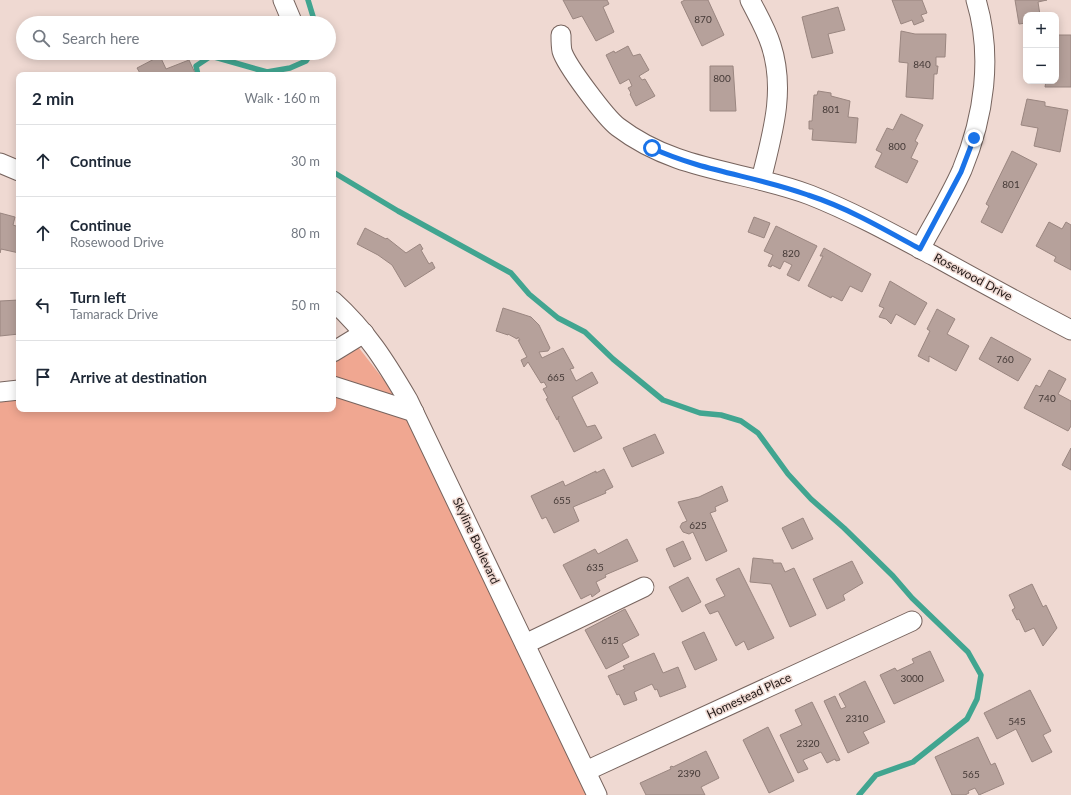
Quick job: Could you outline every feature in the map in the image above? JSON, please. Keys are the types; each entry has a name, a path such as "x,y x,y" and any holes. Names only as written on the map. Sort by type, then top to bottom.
{"street":[{"path":"283,0 290,16"},
{"path":"750,0 771,44 777,69 779,94 776,120 761,180"},
{"path":"920,249 961,172 974,138 981,110 985,75 984,43 976,0"},
{"name":"Rosewood Drive","path":"561,35 562,51 589,94 617,126 665,154 679,160 717,171 761,180 809,195 852,213 1071,330"},
{"path":"0,163 16,169"},
{"name":"Skyline Boulevard","path":"336,304 354,320 380,352 414,412 597,795"},
{"path":"336,350 364,333"},
{"path":"336,387 414,412"},
{"path":"0,392 16,390"},
{"path":"525,644 644,587"},
{"name":"Homestead Place","path":"586,771 912,621"}],"shaded area":[{"path":"359,348 387,384 412,430 588,795 0,795 0,401 16,399 16,412 336,412 336,362"}],"building":[{"path":"563,0 607,0 609,4 603,7 614,32 596,41 582,16 573,19"},
{"path":"685,0 708,0 724,35 702,46 681,2"},
{"path":"892,0 922,0 927,13 921,15 924,21 914,25 912,20 901,24"},
{"path":"1015,0 1047,0 1038,2 1040,12 1023,12 1023,23 1019,24"},
{"path":"838,7 845,30 828,34 833,53 812,58 802,17"},
{"path":"901,31 915,34 946,34 945,57 936,57 936,66 938,66 937,74 934,74 933,99 906,97 908,63 899,62"},
{"path":"1059,35 1071,35 1071,87 1045,87 1046,84 1059,84"},
{"path":"628,46 633,56 640,54 649,70 639,76 642,80 645,79 655,96 636,106 628,88 632,86 629,79 620,84 606,55 614,51 615,53"},
{"path":"152,60 162,60 166,69 189,60 195,72 139,72 137,68"},
{"path":"710,66 733,66 736,111 710,111"},
{"path":"818,91 831,93 831,96 850,101 848,117 858,118 856,143 812,140 813,129 809,129 809,121 812,121 814,95 817,95"},
{"path":"1027,99 1045,102 1045,106 1068,110 1060,152 1034,146 1038,128 1021,125"},
{"path":"901,114 923,125 915,141 918,143 911,158 918,161 907,183 875,167 882,153 876,150 887,128 893,130"},
{"path":"1012,151 1037,164 1002,233 981,222 989,206 986,204"},
{"path":"0,213 15,217 13,225 16,226 16,252 1,249 0,253"},
{"path":"754,217 770,223 764,238 748,232"},
{"path":"1049,222 1062,229 1066,222 1071,225 1071,270 1054,261 1056,257 1036,246"},
{"path":"776,226 817,246 799,281 787,275 792,265 784,261 780,269 772,265 771,267 768,266 773,255 764,251"},
{"path":"365,228 386,239 387,238 406,253 420,244 423,249 421,250 429,264 432,262 435,268 405,287 392,265 378,255 357,244"},
{"path":"824,248 871,274 862,292 850,286 842,301 832,296 831,298 808,286 823,256 820,256"},
{"path":"890,281 927,303 915,325 896,314 891,324 886,319 879,317 884,308 879,306"},
{"path":"16,300 16,334 0,336 0,301"},
{"path":"503,308 531,317 539,325 550,348 548,351 539,352 542,358 563,348 574,368 570,369 576,381 592,372 598,383 572,397 587,427 595,425 602,438 574,452 558,420 559,416 557,420 546,399 548,398 543,389 547,387 544,382 541,383 528,362 524,367 521,360 527,357 518,340 520,340 518,337 517,339 508,334 496,331"},
{"path":"937,309 955,319 947,334 969,346 956,371 929,356 929,362 918,356 930,331 927,329"},
{"path":"991,337 1031,359 1018,381 979,359"},
{"path":"1049,370 1066,379 1058,394 1071,401 1071,426 1068,431 1024,408 1036,385 1040,387"},
{"path":"655,434 664,453 632,467 623,448"},
{"path":"1071,448 1071,470 1062,465"},
{"path":"604,469 613,487 605,491 606,493 573,507 579,521 554,533 546,517 542,519 531,496 563,481 565,486 596,471 596,473"},
{"path":"722,486 728,501 715,507 716,511 710,513 727,551 706,561 693,532 689,534 683,532 680,527 682,523 687,521 678,502 699,497"},
{"path":"803,518 813,539 792,549 782,528"},
{"path":"627,539 638,561 605,575 606,577 596,582 600,591 592,597 591,594 581,599 563,565 595,549 598,554"},
{"path":"683,541 691,559 674,567 666,549"},
{"path":"753,558 773,560 773,563 781,563 785,572 794,568 816,615 790,627 771,584 750,582"},
{"path":"852,561 863,583 843,595 845,600 827,609 813,579"},
{"path":"739,568 774,638 748,650 744,641 736,646 718,611 710,614 705,605 725,596 716,579"},
{"path":"688,577 701,602 682,612 669,587"},
{"path":"1032,584 1043,607 1046,605 1057,628 1043,646 1034,628 1025,632 1019,619 1017,620 1012,610 1015,608 1009,595"},
{"path":"625,609 639,635 622,644 629,657 606,669 585,630"},
{"path":"704,632 717,660 695,670 682,642"},
{"path":"930,651 944,681 894,704 880,675 895,668 897,671 914,663 912,659"},
{"path":"654,653 663,673 678,667 686,687 660,697 657,689 655,690 652,684 634,692 637,700 624,705 619,694 617,695 608,676 625,669 623,666"},
{"path":"865,681 885,722 863,732 869,743 848,753 824,701 835,696 841,709 846,707 839,694"},
{"path":"1030,690 1051,731 1043,735 1052,752 1032,762 1016,729 997,739 984,713"},
{"path":"812,702 840,760 836,761 835,759 827,763 821,752 803,760 808,769 798,773 780,735 802,725 795,710"},
{"path":"768,727 794,781 769,793 743,740"},
{"path":"978,737 991,765 995,763 1004,784 979,795 975,788 968,791 969,793 965,795 952,795 935,757"},
{"path":"706,751 719,778 701,787 705,795 646,795 640,783 671,769 670,767 672,766 673,767"}],"waterway":[{"path":"308,0 313,16"},
{"path":"197,72 196,66 205,60"},
{"path":"225,60 267,72"},
{"path":"267,72 290,68 307,60"},
{"path":"336,174 398,211 511,273 529,294 558,318 585,332 613,359 663,400 700,413 721,415 741,421 758,433 788,474 811,499 844,528 893,576 912,598 968,652 981,675 977,699 967,719 913,762 876,775 859,795"}],"route":[{"path":"652,148 679,160 717,171 761,180 809,195 852,213 920,249 961,172 974,138"}]}
